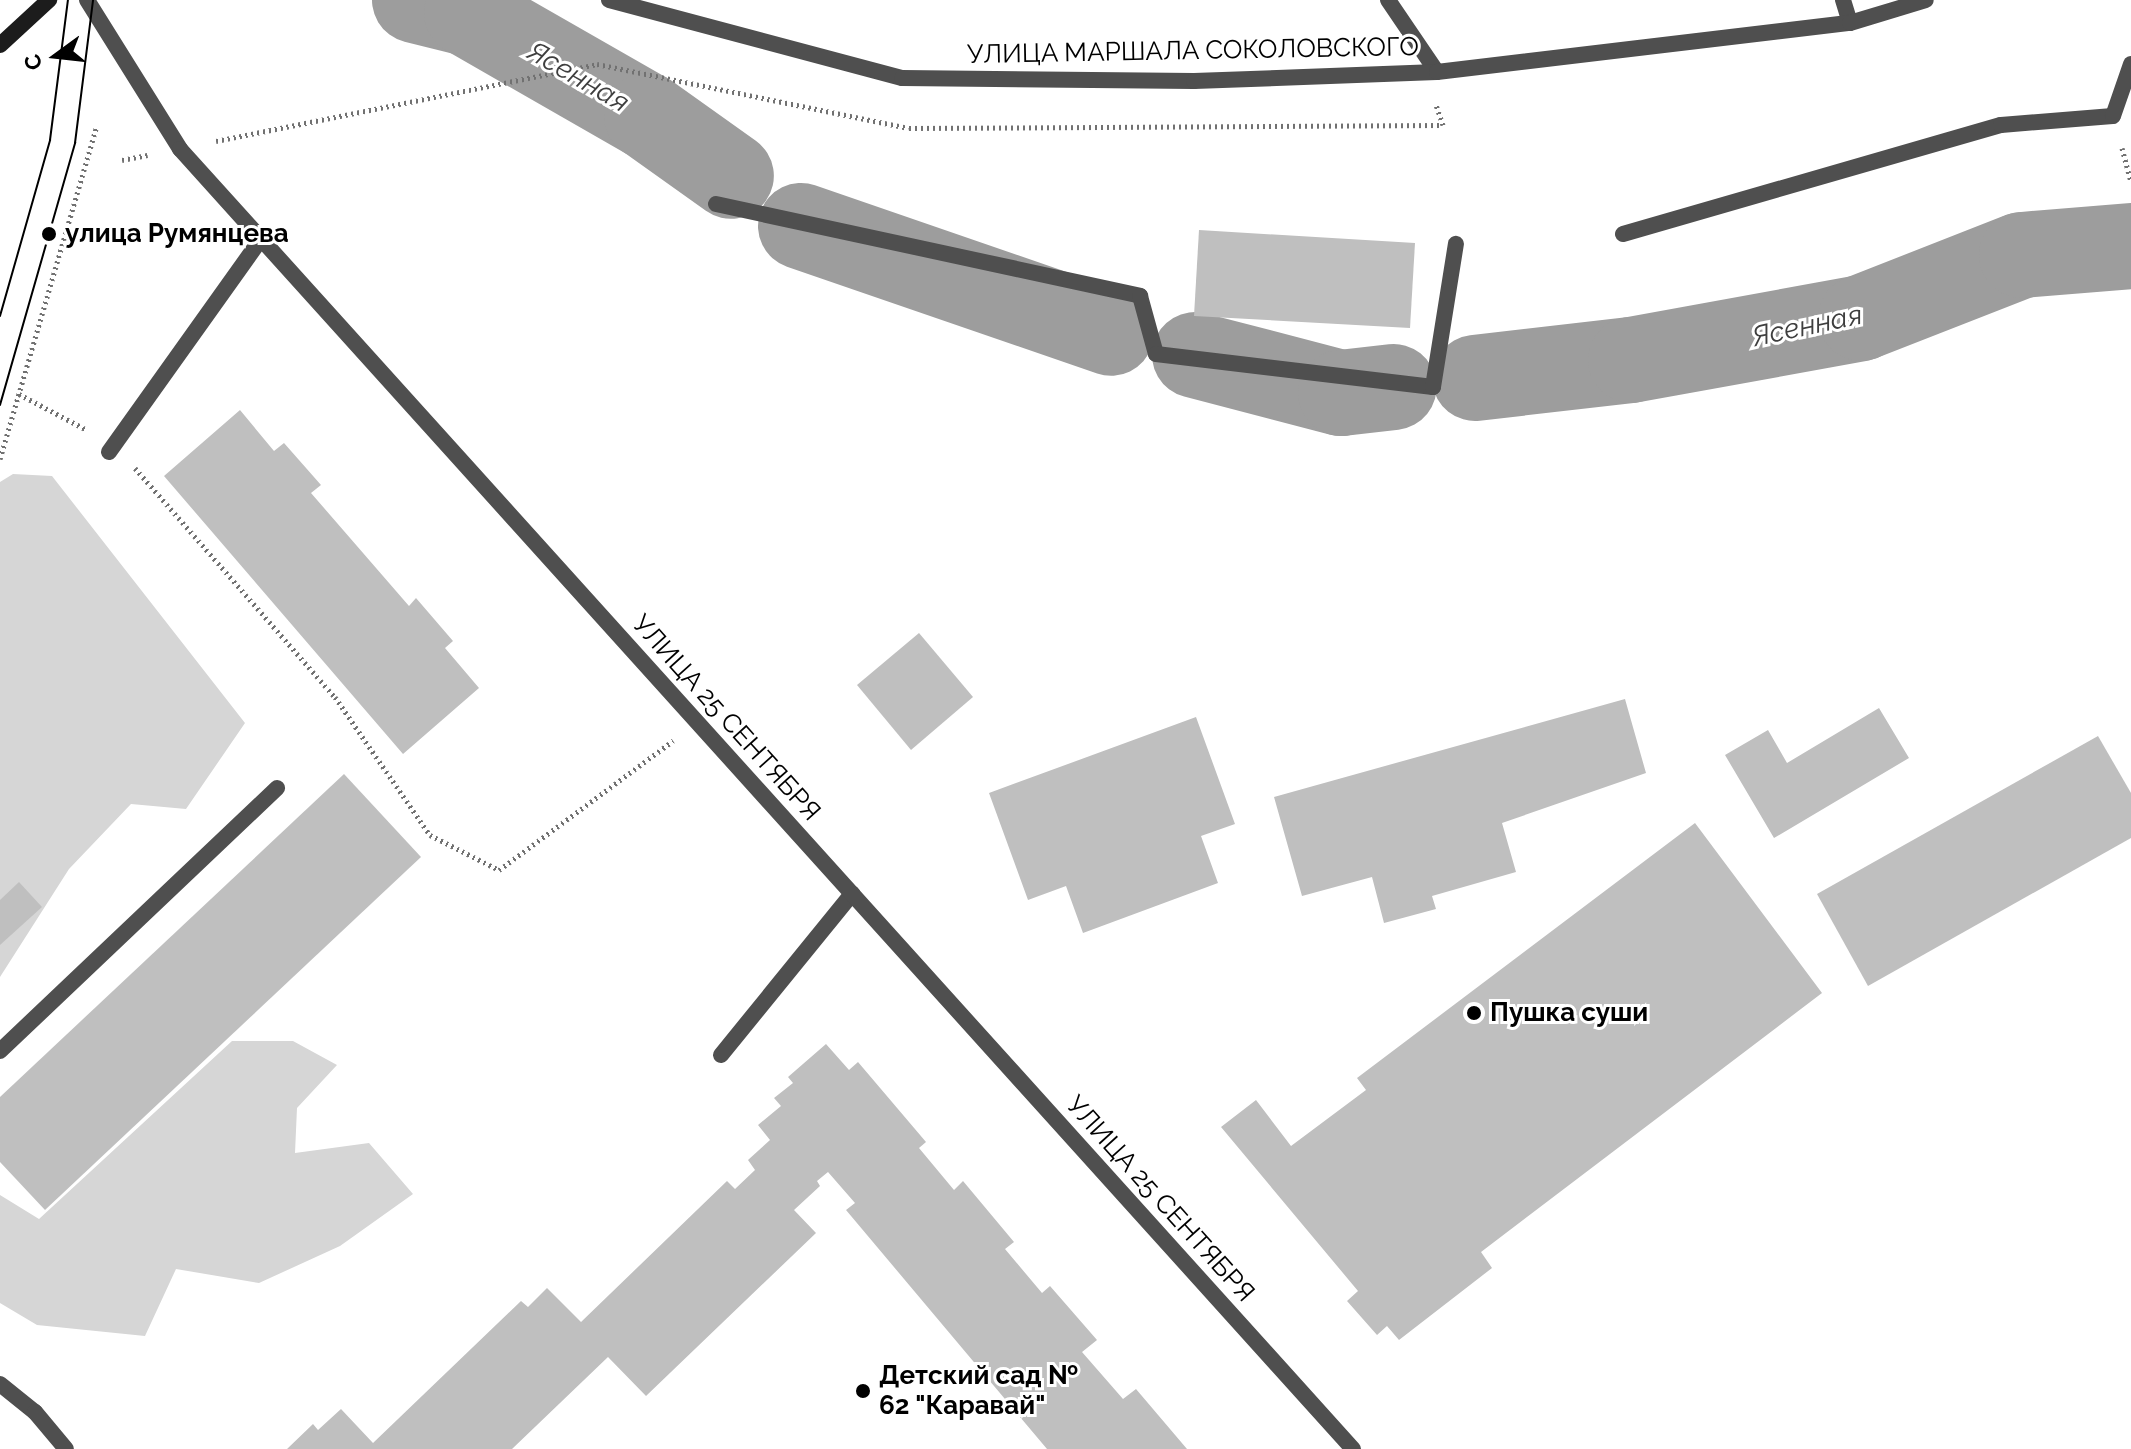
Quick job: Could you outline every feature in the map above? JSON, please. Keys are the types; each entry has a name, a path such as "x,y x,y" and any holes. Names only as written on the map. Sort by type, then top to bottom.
{"main road":[{"path":"0,45 49,0"}],"street":[{"name":"УЛИЦА 25 СЕНТЯБРЯ","path":"87,0 180,149 1353,1449"},
{"name":"УЛИЦА МАРШАЛА СОКОЛОВСКОГО","path":"609,0 902,78 1194,81 1437,72 1850,23 1926,0"},
{"path":"1388,0 1437,72"},
{"path":"1843,0 1850,23"},
{"path":"1623,234 2001,125 2113,116 2131,64"},
{"path":"716,204 1140,296 1156,354 1433,387 1456,244"},
{"path":"112,448 261,239"},
{"path":"0,1051 277,788"},
{"path":"721,1055 852,894"},
{"path":"0,1384 35,1412 66,1449"}],"path":[{"path":"122,160 568,70"},
{"path":"0,459 97,126"},
{"path":"19,394 112,448 335,697 430,835 499,870 674,740"}],"shaded area":[{"path":"13,474 52,476 245,723 186,809 131,804 69,869 0,977 0,482"},
{"path":"232,1041 293,1041 337,1065 297,1108 295,1153 369,1143 413,1194 340,1246 259,1283 176,1269 145,1336 37,1325 0,1303 0,1195 39,1219"}],"building":[{"path":"1199,230 1415,243 1410,328 1194,316"},
{"path":"240,410 274,451 284,443 321,485 311,493 409,606 416,598 453,641 445,648 479,688 403,754 164,476"},
{"path":"919,633 973,697 911,750 857,685"},
{"path":"1625,699 1646,773 1502,823 1516,872 1432,896 1436,909 1384,923 1372,877 1302,896 1274,797"},
{"path":"1879,708 1909,758 1774,838 1725,755 1768,730 1787,763"},
{"path":"1196,717 1235,824 1201,836 1218,883 1083,933 1066,886 1028,900 989,793"},
{"path":"2098,736 2131,793 2131,838 1868,986 1817,894"},
{"path":"344,774 421,857 45,1210 0,1162 0,1097"},
{"path":"1695,823 1822,993 1481,1252 1492,1268 1399,1340 1387,1326 1377,1335 1347,1301 1358,1291 1221,1127 1256,1100 1291,1146 1366,1090 1357,1078"},
{"path":"19,882 42,907 0,945 0,900"},
{"path":"826,1044 849,1070 858,1062 926,1142 919,1148 954,1190 963,1181 1014,1242 1005,1249 1042,1293 1050,1286 1097,1340 1082,1352 1123,1399 1136,1389 1187,1449 1047,1449 846,1210 855,1203 828,1172 817,1181 820,1186 794,1210 816,1233 646,1396 608,1357 512,1449 287,1449 313,1424 318,1430 341,1409 373,1443 521,1301 528,1307 547,1288 581,1322 727,1181 735,1189 755,1170 748,1160 770,1140 758,1125 781,1106 774,1098 793,1083 788,1077"}],"waterway":[{"name":"Ясенная","path":"415,0 467,13 647,116 731,176"},
{"name":"Ясенная","path":"801,226 1111,333"},
{"name":"Ясенная","path":"1475,378 1631,360 1861,318 2022,255 2131,246"},
{"name":"Ясенная","path":"1195,355 1341,393 1394,387"}],"tram line":[{"path":"0,316 50,140 68,0"},
{"path":"0,405 75,143 93,0"}],"place":[{"name":"улица Румянцева","path":"49,234"},
{"name":"Пушка суши","path":"1474,1013"},
{"name":"Детский сад № 62 \"Каравай\"","path":"863,1391"}]}
